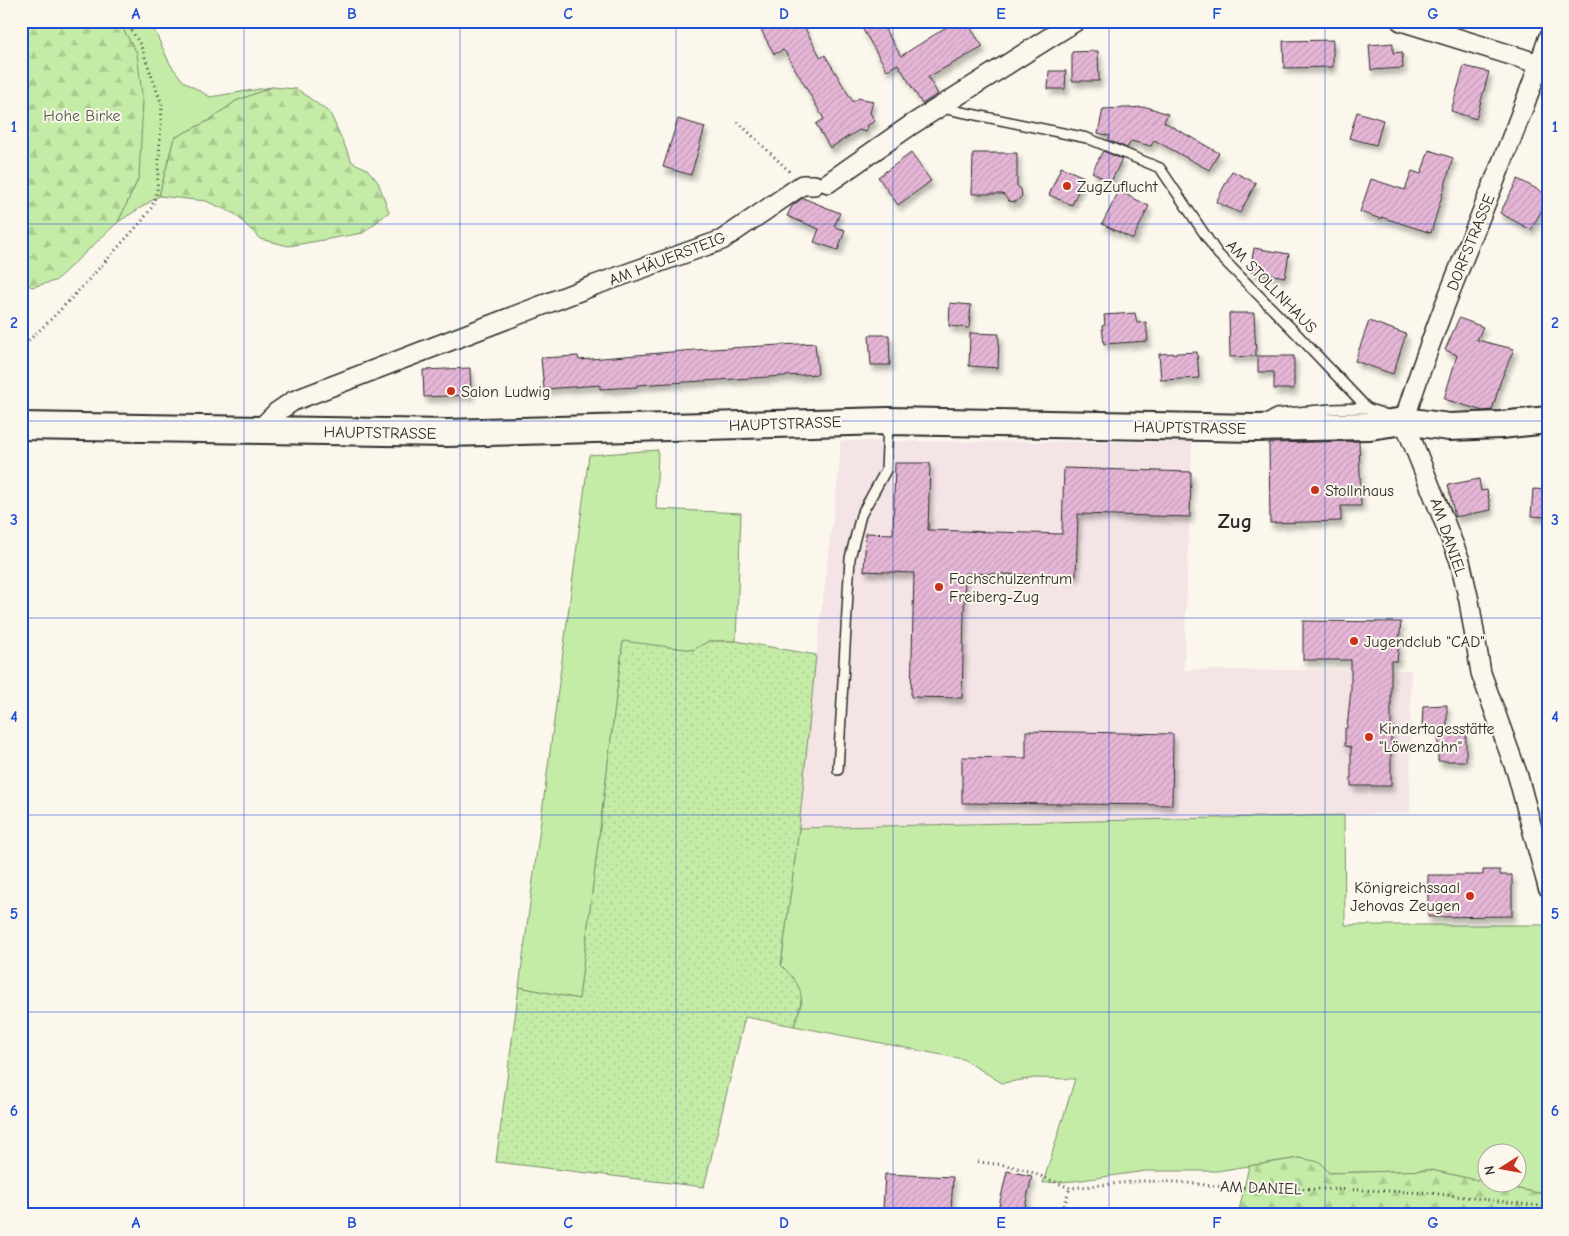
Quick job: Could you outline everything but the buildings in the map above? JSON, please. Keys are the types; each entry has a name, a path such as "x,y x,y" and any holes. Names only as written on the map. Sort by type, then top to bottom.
{"street":[{"name":"AM HÄUERSTEIG","path":"258,431 277,412 293,401 595,285 722,240 1076,21"},
{"path":"1401,21 1540,64"},
{"name":"DORFSTRASSE","path":"1404,421 1433,335 1502,162 1548,39"},
{"name":"HAUPTSTRASSE","path":"21,426 447,433 888,421 1256,428 1370,426 1404,421 1449,427 1501,425 1548,420"},
{"name":"AM DANIEL","path":"1404,421 1460,561 1469,601 1481,674 1517,773 1548,887"}],"lane":[{"name":"AM STOLLNHAUS","path":"939,107 1087,138 1160,168 1218,254 1319,356 1367,408"},
{"path":"1256,428 1276,414 1304,410 1367,408 1404,421"},
{"path":"838,770 850,558 861,515 886,470 888,421"}],"path":[{"path":"21,347 64,308 142,221 152,207 157,191 162,104 141,46 126,21"},
{"path":"738,122 815,184"},
{"name":"AM DANIEL","path":"978,1162 1026,1170 1070,1188 1160,1181 1224,1186 1431,1193 1548,1207"},
{"path":"1061,1215 1070,1188"}],"shaded area":[{"path":"840,441 1192,442 1184,670 1411,670 1410,813 799,828 816,655 840,460"}],"green space":[{"name":"Hohe Birke","path":"21,21 118,21 137,53 143,102 139,177 118,222 55,281 32,287 21,281"},
{"path":"118,21 150,21 170,64 183,81 210,97 272,87 236,101 208,121 174,138 159,196 118,222 139,177 137,53"},
{"path":"272,87 297,89 330,113 352,162 367,169 378,182 389,212 363,233 289,246 260,239 235,214 206,201 159,196 174,138 208,121 236,101"},
{"path":"658,450 656,509 741,513 736,641 709,641 693,650 623,642 579,999 519,987 589,455"},
{"path":"623,641 693,650 709,641 736,641 816,655 799,828 781,965 799,987 801,993 800,1007 794,1026 745,1017 704,1187 496,1162 519,987 579,999"},
{"path":"1344,815 1345,925 1545,925 1548,961 1548,1195 1526,1191 1526,1144 1476,1144 1476,1180 1431,1170 1329,1173 1299,1158 1217,1171 1146,1171 1074,1181 1043,1183 1075,1079 1035,1078 1002,1083 963,1059 794,1026 802,1001 781,965 799,828"},
{"path":"1299,1158 1320,1162 1329,1173 1431,1170 1476,1180 1476,1194 1526,1194 1526,1191 1548,1195 1548,1215 1238,1215 1249,1166"}],"place":[{"name":"ZugZuflucht","path":"1067,186"},
{"name":"Salon Ludwig","path":"451,391"},
{"name":"Stollnhaus","path":"1315,490"},
{"name":"Fachschulzentrum Freiberg-Zug","path":"939,587"},
{"name":"Jugendclub \"CAD\"","path":"1354,641"},
{"name":"Kindertagesstätte \"Löwenzahn\"","path":"1369,737"},
{"name":"Königreichssaal Jehovas Zeugen","path":"1470,896"}],"district":[{"name":"Zug","path":"1235,521"}]}
